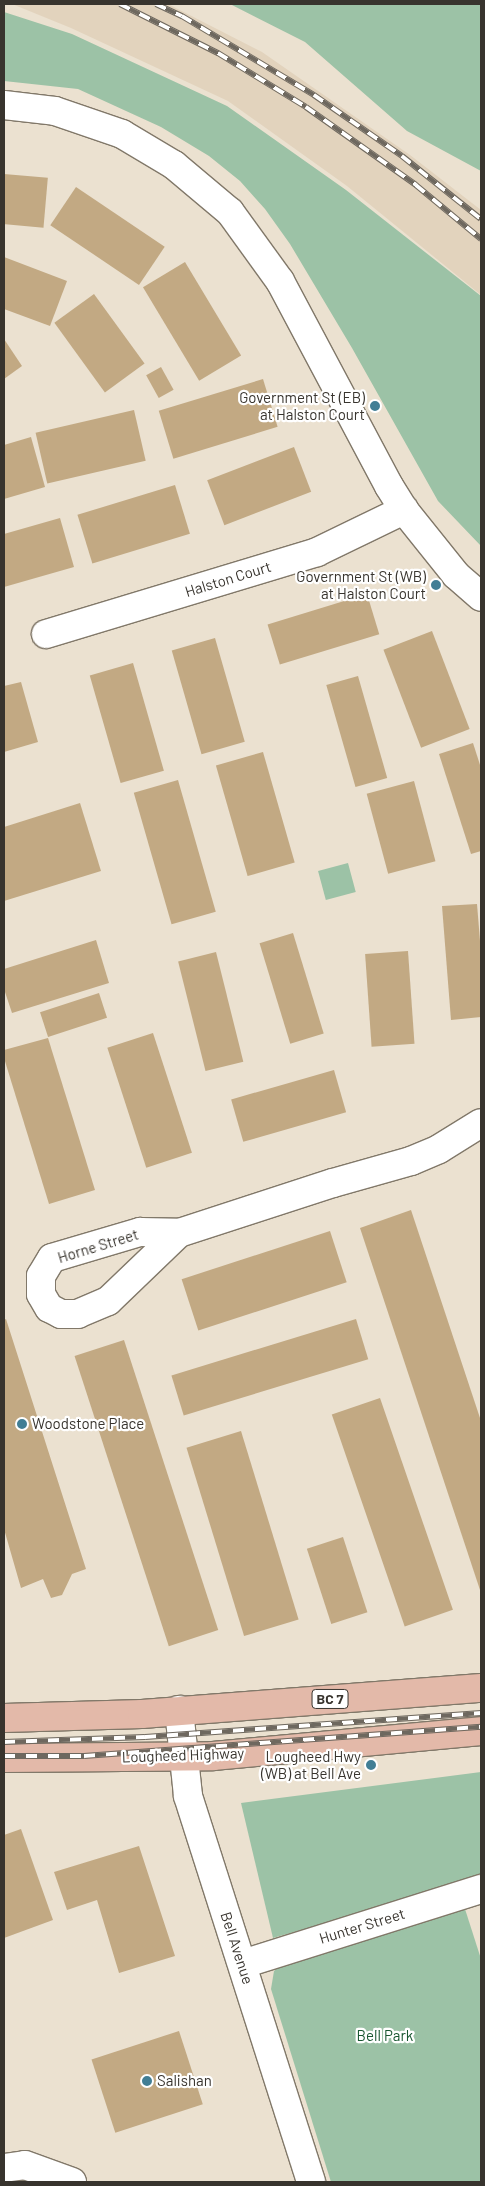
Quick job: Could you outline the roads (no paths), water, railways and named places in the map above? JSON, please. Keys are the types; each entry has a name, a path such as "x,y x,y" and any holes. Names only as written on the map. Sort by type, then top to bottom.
{"main road":[{"name":"BC 7","path":"4,1718 103,1716 481,1688"},
{"name":"Lougheed Highway","path":"4,1758 213,1756 481,1731"}],"street":[{"path":"4,105 55,111 122,134 174,165 230,212 280,281 389,486 404,510 456,575 481,597"},
{"name":"Halston Court","path":"46,634 317,552 404,510"},
{"name":"Horne Street","path":"179,1233 108,1300 78,1314 61,1314 49,1308 42,1294 41,1276 52,1258 140,1232 179,1233 333,1183 411,1161 438,1150 481,1123"},
{"name":"Bell Avenue","path":"179,1710 188,1796 311,2182"},
{"name":"Hunter Street","path":"243,1964 481,1889"},
{"path":"4,2168 26,2165 72,2182"}],"railway":[{"path":"120,4 218,53 306,107 416,185 481,239"},
{"path":"156,4 182,16 314,95 402,156 481,219"},
{"path":"4,1742 145,1737 481,1713"},
{"path":"4,1756 84,1756 481,1727"}],"place":[{"name":"Government St (EB) at Halston Court","path":"375,406"},
{"name":"Government St (WB) at Halston Court","path":"436,585"},
{"name":"Woodstone Place","path":"22,1424"},
{"name":"Lougheed Hwy (WB) at Bell Ave","path":"371,1765"},
{"name":"Salishan","path":"147,2081"}],"park label":[{"name":"Bell Park","path":"385,2036"}]}
